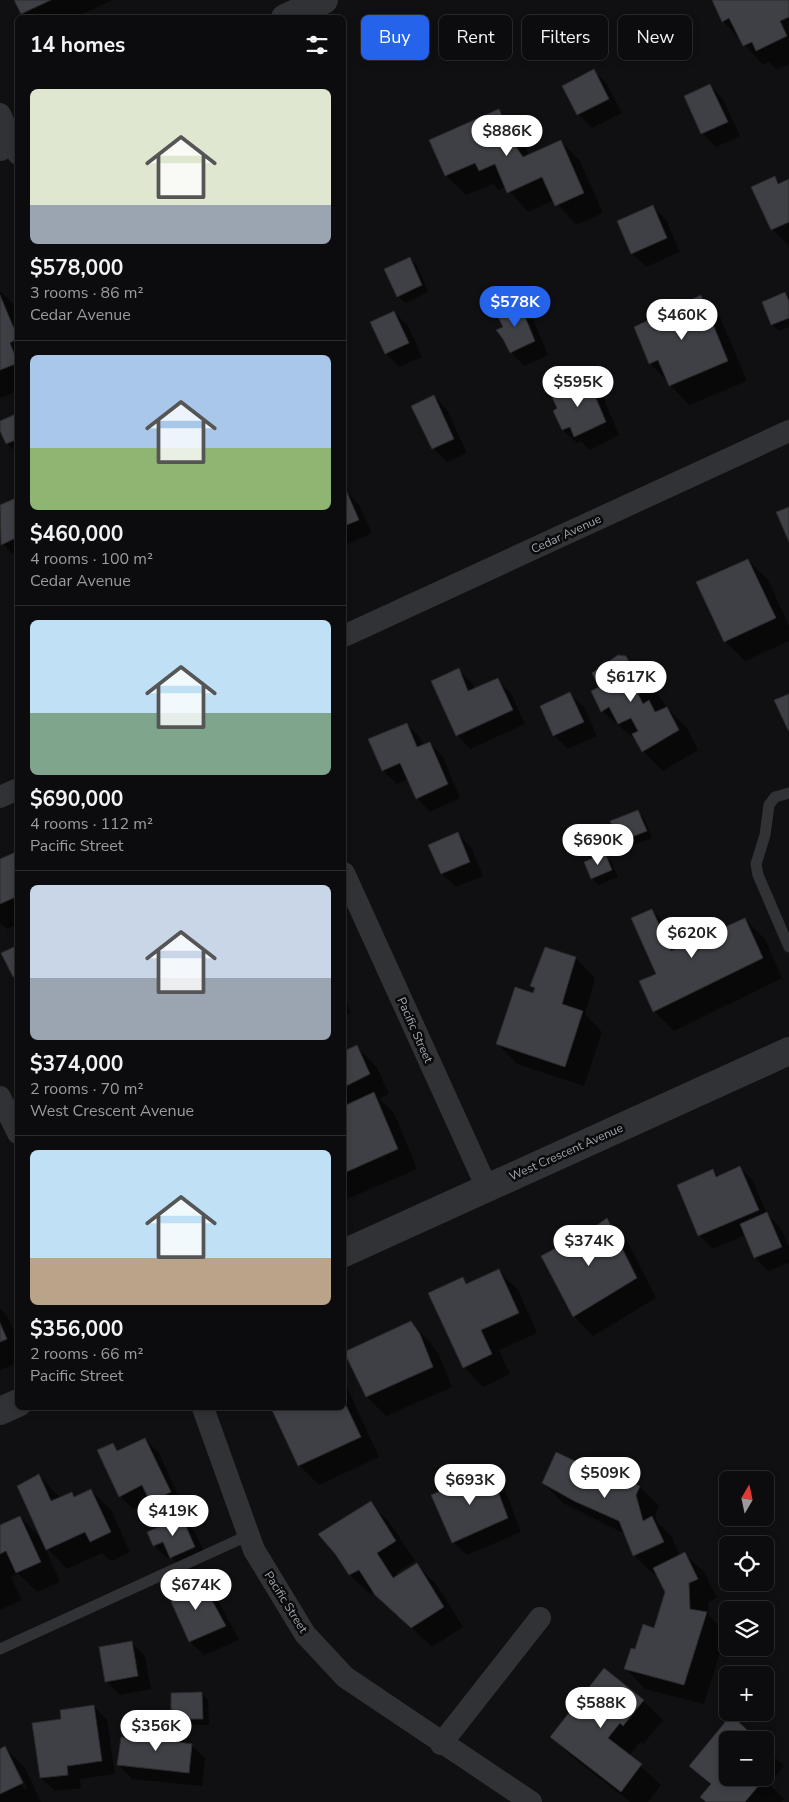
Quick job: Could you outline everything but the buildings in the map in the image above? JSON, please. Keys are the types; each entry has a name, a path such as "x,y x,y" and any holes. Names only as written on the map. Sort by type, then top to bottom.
{"street":[{"path":"292,15 324,0"},
{"path":"0,114 12,145"},
{"name":"Cedar Avenue","path":"346,635 789,431"},
{"path":"0,797 15,790"},
{"name":"Pacific Street","path":"346,877 487,1188"},
{"name":"West Crescent Avenue","path":"346,1252 789,1052"},
{"path":"0,1096 15,1127"},
{"path":"0,1412 15,1405"},
{"name":"Pacific Street","path":"204,1410 254,1550 305,1634 345,1677 441,1744 530,1802"},
{"path":"441,1744 540,1618"}],"lane":[{"path":"789,793 776,797 768,806 766,835 756,864 758,875 789,947"},
{"path":"0,1649 248,1535"}]}
